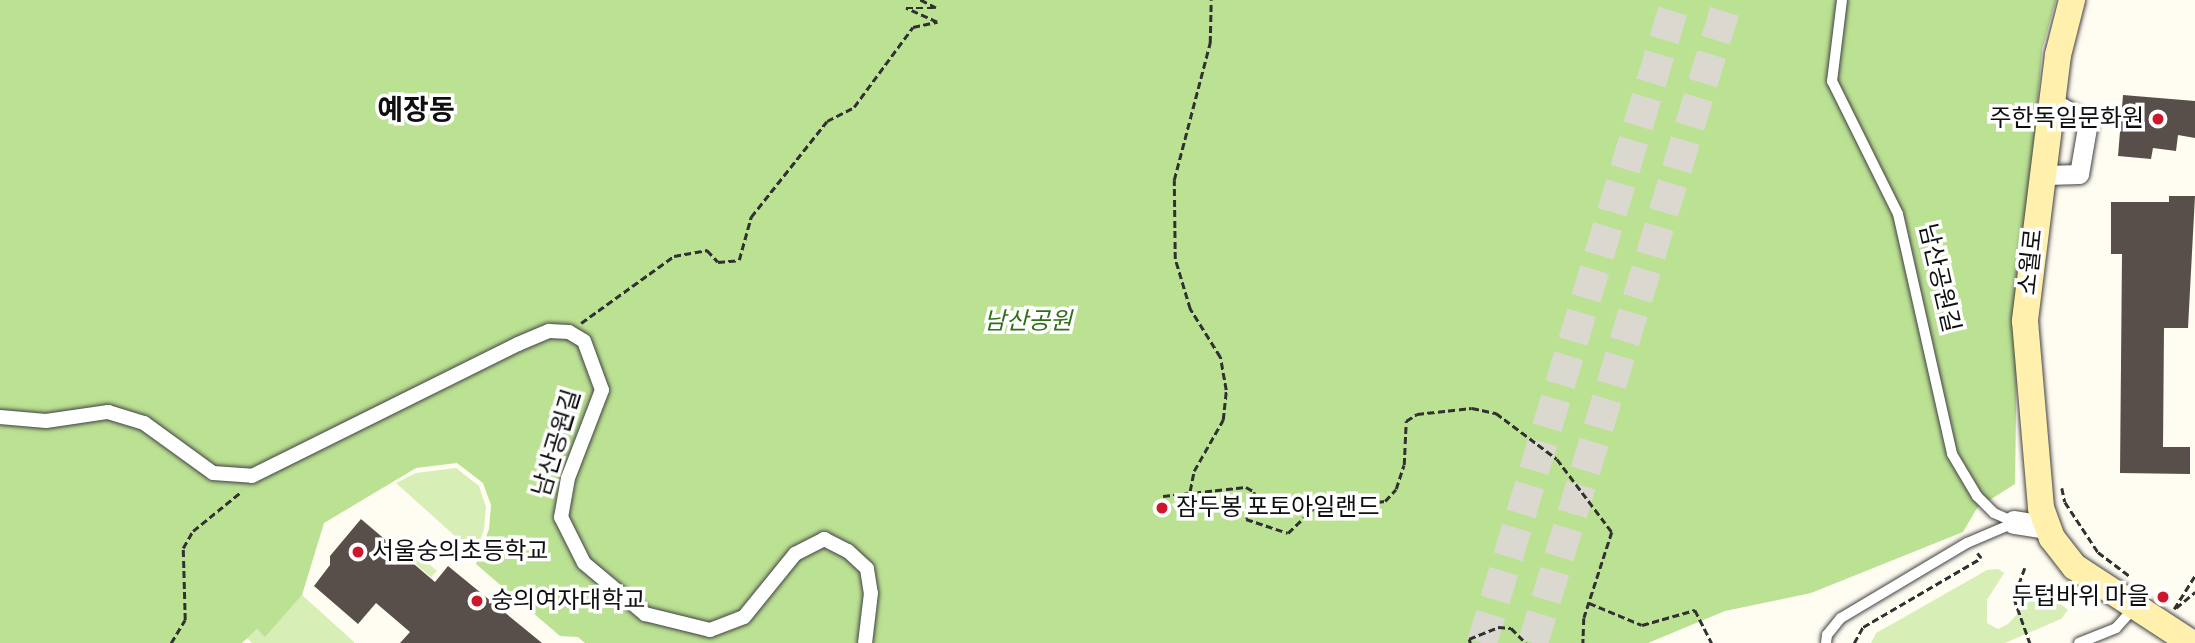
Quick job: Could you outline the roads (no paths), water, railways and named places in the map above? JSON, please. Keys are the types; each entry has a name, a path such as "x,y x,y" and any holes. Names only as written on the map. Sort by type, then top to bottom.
{"main road":[{"name":"소월로","path":"2046,527 2031,318 2056,104 2075,0"},
{"name":"소월로","path":"2075,0 2058,55 2025,321 2037,482 2046,527 2075,567 2137,596 2191,643"},
{"path":"2046,527 2079,562 2190,628"}],"street":[{"name":"남산공원길","path":"0,417 46,421 108,412 144,423 213,473 252,476 518,344 549,331 569,332 584,341 596,363 602,390 568,478 561,517 584,563 645,614 710,630 744,617 795,554 824,539 848,551 867,569 871,593 865,643"},
{"name":"남산공원길","path":"2014,522 2046,527"}],"lane":[{"name":"남산공원길","path":"1842,0 1832,81 1898,214 1952,454 1977,496 1994,513 2014,522"},
{"path":"1826,643 1827,635 1841,618 1967,543 2014,522"},
{"path":"2079,643 2116,628 2137,596"}],"tunnel":[{"path":"1482,643 1676,0"},
{"path":"1533,643 1728,0"}],"place":[{"name":"주한독일문화원","path":"2158,119"},
{"name":"잠두봉 포토아일랜드","path":"1162,508"},
{"name":"서울숭의초등학교","path":"358,552"},
{"name":"두텁바위 마을","path":"2163,597"},
{"name":"숭의여자대학교","path":"477,601"}],"district":[{"name":"예장동","path":"416,110"}],"park label":[{"name":"남산공원","path":"1028,322"}]}
